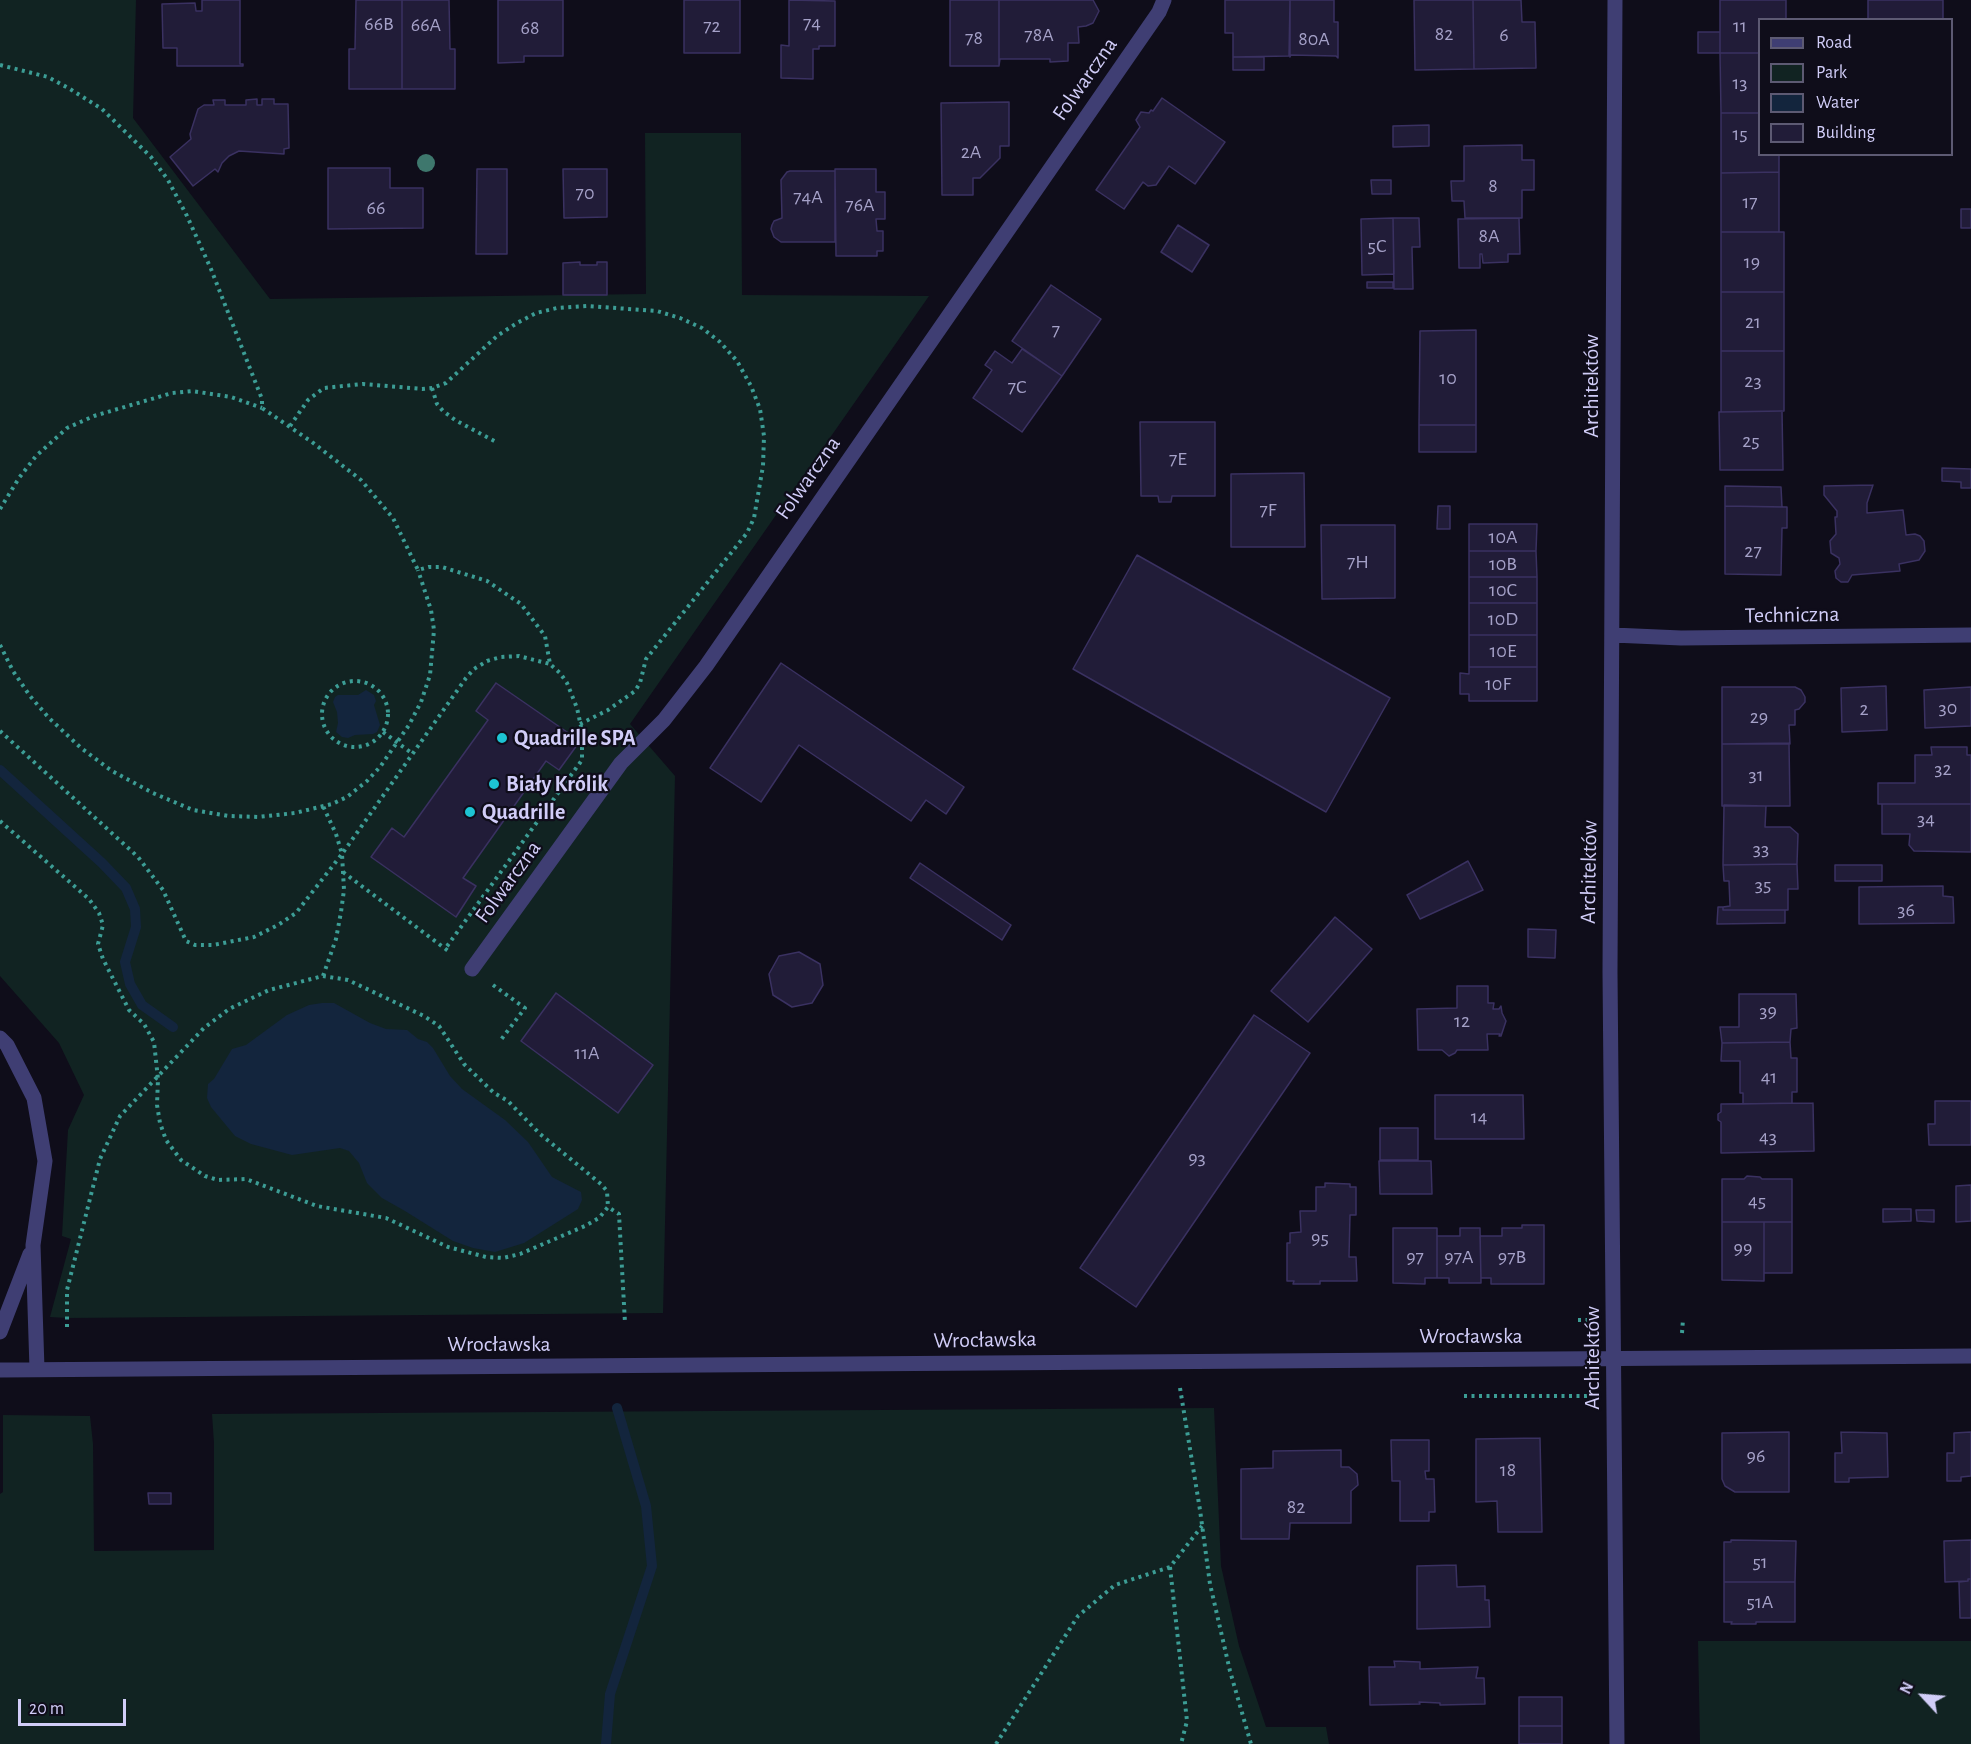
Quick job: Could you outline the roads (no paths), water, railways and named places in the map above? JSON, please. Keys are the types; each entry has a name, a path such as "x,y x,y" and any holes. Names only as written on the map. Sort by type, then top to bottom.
{"street":[{"name":"Folwarczna","path":"472,969 621,763 664,720 706,666 1152,22 1164,0"},
{"name":"Architektów","path":"1615,0 1610,972 1617,1744"},
{"name":"Techniczna","path":"1613,635 1682,638 1971,635"},
{"path":"0,1038 7,1045 34,1098 45,1161 33,1245 37,1370"},
{"path":"0,1332 33,1245"},
{"name":"Wrocławska","path":"0,1370 1971,1356"}],"water":[{"path":"366,690 374,695 376,701 374,705 380,725 377,732 348,738 342,737 336,732 338,723 333,702 335,697 358,695"},
{"path":"334,1003 386,1029 407,1030 418,1039 427,1042 450,1076 462,1089 505,1120 528,1142 552,1177 581,1192 582,1200 578,1209 524,1243 495,1252 473,1248 453,1241 382,1198 367,1183 359,1163 349,1151 340,1148 292,1155 251,1144 235,1136 211,1107 207,1098 208,1084 214,1079 232,1049 246,1045 287,1015 309,1005"}],"waterway":[{"path":"0,770 102,863 126,888 135,909 136,927 125,962 130,984 142,1005 173,1027"},
{"path":"606,1744 610,1694 652,1566 646,1506 617,1408"}],"place":[{"name":"Quadrille SPA","path":"502,738"},
{"name":"Biały Królik","path":"494,784"},
{"name":"Quadrille","path":"470,812"}]}
